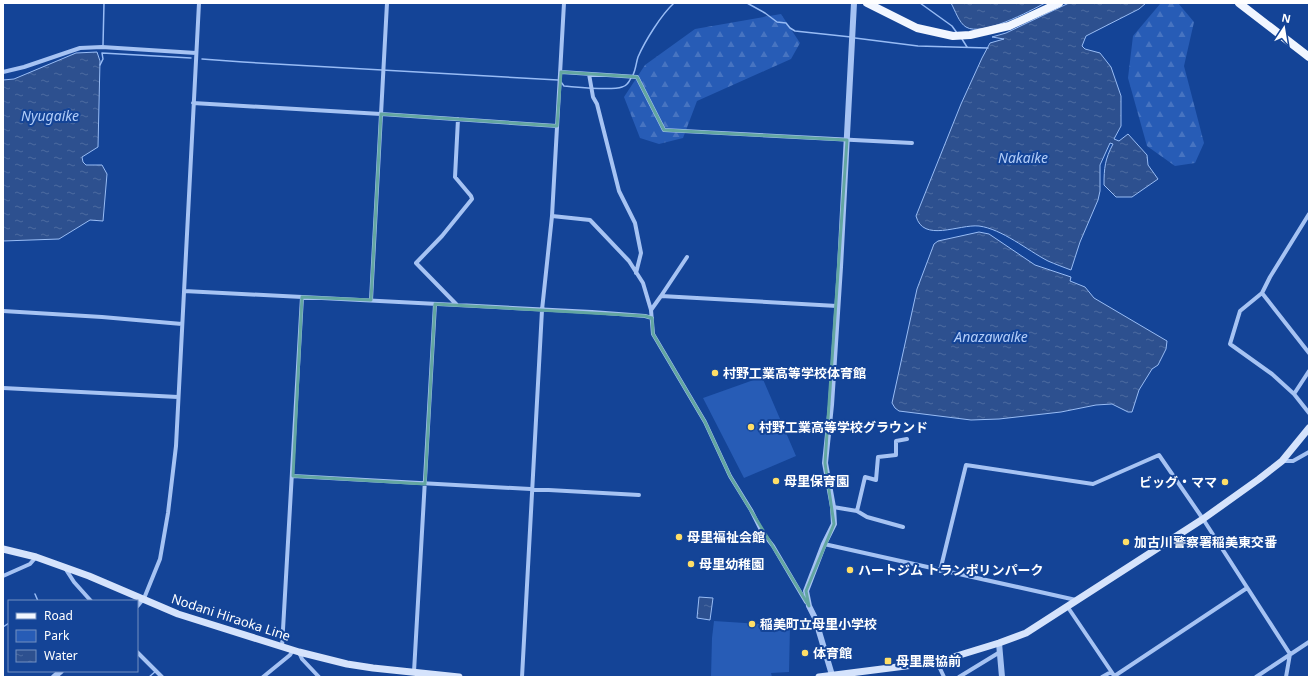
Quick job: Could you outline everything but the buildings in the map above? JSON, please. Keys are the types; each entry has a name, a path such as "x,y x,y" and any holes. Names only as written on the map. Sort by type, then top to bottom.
{"main road":[{"path":"868,3 918,28 953,36 970,35 1009,26 1059,3"},
{"path":"1239,3 1309,57"},
{"path":"819,677 937,662 1026,633 1204,519 1260,479 1282,461 1309,428"},
{"name":"Nodani Hiraoka Line","path":"3,549 36,558 89,576 178,614 296,651 347,664 459,677"}],"street":[{"path":"138,604 146,596 160,559 168,513 176,446 199,3"},
{"path":"371,300 387,3"},
{"path":"522,677 542,310 552,216 564,3"},
{"path":"809,606 806,591 824,544 834,524 833,507 825,463 834,369 854,3"},
{"path":"3,72 11,71 80,48 102,47 196,54"},
{"path":"561,72 637,77 664,130 912,143"},
{"path":"589,74 593,97 597,104 620,191 635,223 641,253 636,272"},
{"path":"193,103 557,126"},
{"path":"457,306 416,263 442,236 472,199 454,177 458,119"},
{"path":"1309,214 1270,277 1262,293 1240,311 1230,344 1272,374 1294,394 1309,413"},
{"path":"552,216 590,220 629,261 636,272 642,283 651,310 653,334 702,417 730,476 751,510 762,532 773,546 809,606 815,618 832,676"},
{"path":"651,310 687,257"},
{"path":"184,291 371,300 645,316 652,318"},
{"path":"1262,293 1309,352"},
{"path":"661,296 837,306"},
{"path":"282,646 293,476 302,297"},
{"path":"414,672 434,304"},
{"path":"3,311 182,324"},
{"path":"1294,394 1309,371"},
{"path":"3,388 178,397"},
{"path":"857,511 865,477 876,480 878,457 896,455 896,441 907,439"},
{"path":"1282,461 1293,461 1309,452"},
{"path":"940,571 966,465 1093,484 1159,455 1204,519 1290,654 1286,677"},
{"path":"293,476 639,495"},
{"path":"833,507 857,511 867,517 903,527"},
{"path":"824,544 1076,600"},
{"path":"3,576 30,564 36,558"},
{"path":"65,568 74,582 90,600"},
{"path":"1067,606 1115,677 1247,588"},
{"path":"1256,677 1309,642"},
{"path":"999,643 1002,677"},
{"path":"263,677 296,651 319,677"},
{"path":"959,677 1000,652"},
{"path":"138,653 162,677"},
{"path":"937,662 944,677"},
{"path":"1102,677 1111,672"}],"highlighted area":[{"path":"561,72 637,77 664,130 847,140 825,463 834,524 806,591 809,606 730,476 705,422 653,334 652,318 645,316 435,304 425,484 293,476 302,297 371,300 381,114 557,126"}],"green space":[{"path":"1178,3 1194,22 1184,66 1204,143 1195,163 1175,166 1147,146 1128,78 1133,36 1160,4"},
{"path":"781,14 800,43 791,59 697,101 683,138 659,144 640,138 624,97 645,65 695,29"},
{"name":"村野工業高等学校グラウンド","path":"762,377 796,456 744,478 703,398"},
{"path":"714,621 790,626 789,672 771,673 772,677 711,677"}],"water":[{"path":"951,3 1045,3 1006,22 983,29 973,29 966,27 961,23"},
{"name":"Nakaike","path":"1069,3 1146,3 1139,9 1086,36 1082,46 1085,49 1100,53 1111,67 1121,96 1121,126 1114,139 1119,141 1128,134 1147,155 1148,165 1158,179 1132,197 1116,197 1104,185 1104,174 1108,154 1113,144 1110,143 1100,165 1100,191 1098,200 1080,242 1071,270 1048,261 1005,235 988,228 971,226 934,231 926,229 920,224 916,216 961,104 982,58 990,43 1004,39 992,37 1006,33"},
{"name":"Nyugaike","path":"97,52 100,61 98,147 82,157 83,162 86,165 102,165 107,174 103,221 90,220 59,239 3,241 3,80 14,79 76,53"},
{"name":"Anazawaike","path":"979,232 989,234 1035,265 1071,277 1070,281 1085,287 1094,298 1167,341 1166,349 1158,365 1152,369 1139,390 1132,412 1128,412 1112,404 1096,405 1061,412 999,419 971,420 899,411 895,408 892,403 917,289 934,244 938,241"},
{"path":"699,597 713,598 710,620 697,618"}],"waterway":[{"path":"103,45 104,3"},
{"path":"633,75 638,57 654,28 674,3"},
{"path":"747,3 777,22 786,23 795,31 851,37"},
{"path":"920,3 952,26 957,33"},
{"path":"855,38 918,46 988,48"},
{"path":"962,39 967,47"},
{"path":"100,65 103,59 102,53 191,58"},
{"path":"202,59 558,80"},
{"path":"561,82 564,86 610,89 625,86 631,78"},
{"path":"35,594 38,600"},
{"path":"3,627 8,624"},
{"path":"149,677 156,671"}],"place":[{"name":"村野工業高等学校体育館","path":"715,373"},
{"name":"村野工業高等学校グラウンド","path":"751,427"},
{"name":"母里保育園","path":"776,481"},
{"name":"ビッグ・ママ","path":"1225,482"},
{"name":"母里福祉会館","path":"679,537"},
{"name":"加古川警察署稲美東交番","path":"1126,542"},
{"name":"母里幼稚園","path":"691,564"},
{"name":"ハートジム トランポリンパーク","path":"850,570"},
{"name":"稲美町立母里小学校","path":"752,624"},
{"name":"体育館","path":"805,653"},
{"name":"母里農協前","path":"888,661"}]}
